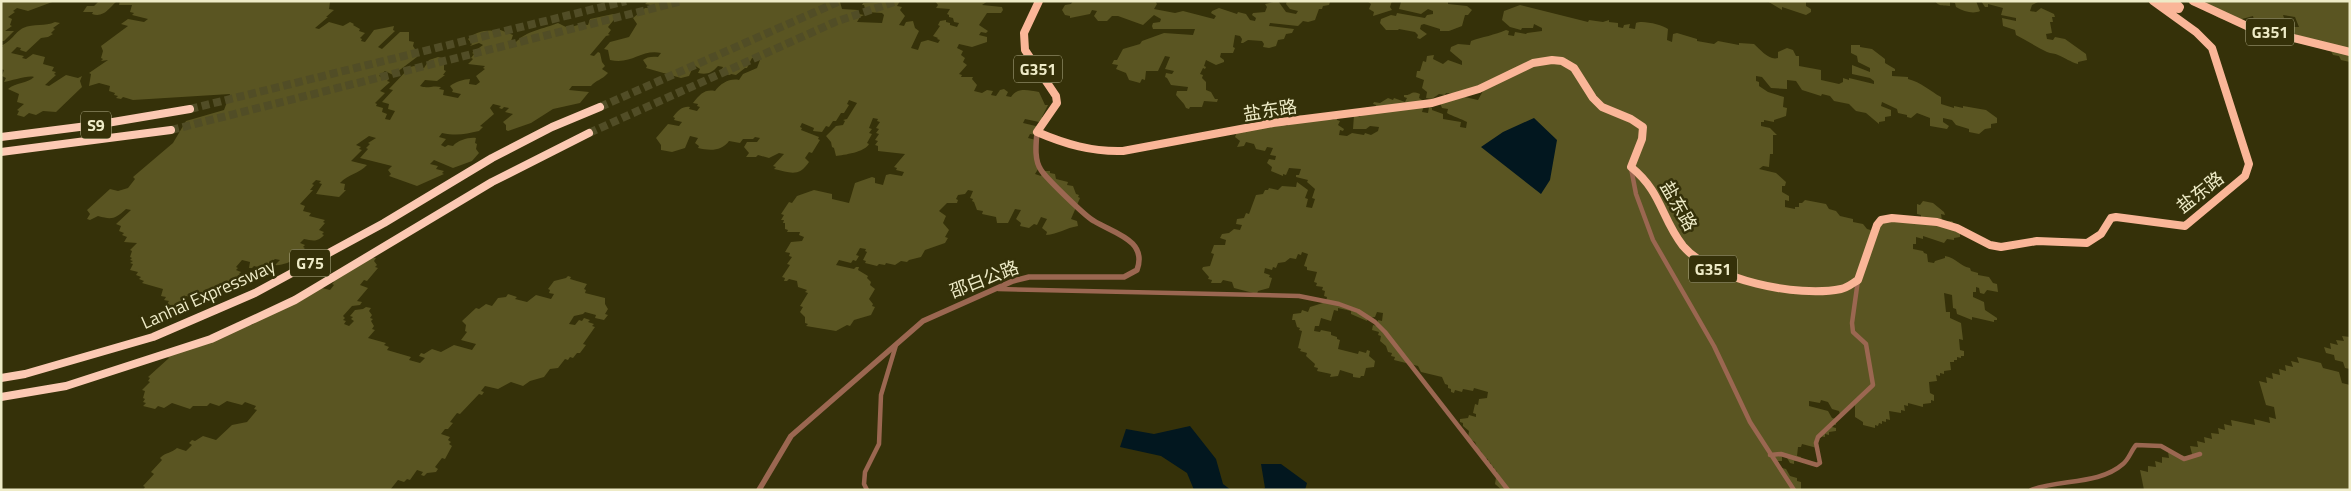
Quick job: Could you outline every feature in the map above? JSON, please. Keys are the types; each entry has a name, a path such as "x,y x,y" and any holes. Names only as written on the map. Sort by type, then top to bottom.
{"highway":[{"name":"G351","path":"1037,132 1057,103 1056,96 1025,50 1024,33 1039,1"},
{"name":"盐东路","path":"1037,132 1065,144 1090,151 1123,151 1296,120 1401,109 1452,98 1487,86 1534,63 1551,60 1563,61 1578,71 1593,99 1601,107 1634,119 1643,127 1642,139 1631,166 1650,185 1670,228 1692,255 1715,270 1745,280 1764,284 1818,289 1842,289 1858,280 1877,225 1881,220 1892,218 1948,224 1977,240 2001,247 2037,241 2087,243 2097,239 2111,218 2116,217 2185,226 2245,176 2249,164 2212,48 2196,32 2153,1"},
{"path":"2164,1 2171,8 2179,9 2180,7 2174,1"},
{"name":"G351","path":"2194,1 2207,10 2262,30 2350,52"},
{"name":"Lanhai Expressway","path":"1,378 25,374 153,337 254,294 384,223 492,158 552,127 600,107"},
{"name":"S9","path":"1,137 94,126 190,109"},
{"name":"S9","path":"1,152 171,130"},
{"name":"Lanhai Expressway","path":"1,397 66,386 211,339 295,300 492,182 548,152 589,133"}],"street":[{"name":"邵白公路","path":"759,490 791,436 923,321 995,288 1029,277 1124,277 1136,270 1140,262 1139,253 1134,245 1122,234 1093,221 1040,169 1035,148 1037,132"},
{"path":"1631,166 1634,192 1641,216 1658,253 1714,346 1738,399 1770,455 1794,490"},
{"path":"1770,455 1781,454 1817,465 1820,463 1816,443 1818,437 1873,385 1866,344 1853,332 1852,324 1858,280"},
{"path":"995,288 1300,296 1352,309 1374,321 1394,343 1508,490"},
{"path":"868,490 864,484 865,472 879,444 880,395 896,345"},
{"path":"2032,490 2040,486 2086,481 2115,470 2126,462 2136,445 2162,446 2184,459 2191,459 2200,454"}],"shaded area":[{"path":"1,1 55,1 28,11 17,8 8,17 12,19 10,25 12,26 5,31 14,31 4,41 1,41"},
{"path":"99,1 116,2 100,15 92,14 93,12 83,12 87,6 94,6"},
{"path":"120,1 326,1 330,2 329,9 334,10 315,28 319,29 329,22 343,26 350,22 360,29 359,31 365,33 360,38 362,39 361,41 365,42 374,30 394,26 393,30 395,31 378,47 382,49 400,32 409,32 409,41 414,42 415,56 417,57 393,75 385,71 379,76 389,79 387,81 390,82 380,91 385,93 375,103 377,104 376,106 383,108 382,112 387,114 385,119 390,120 395,111 388,109 389,104 382,102 393,90 389,89 410,67 424,68 429,60 438,57 443,58 442,63 444,63 444,70 446,71 443,75 445,75 437,81 425,80 420,86 441,87 439,89 444,90 443,95 458,98 461,94 452,92 453,90 450,86 462,80 470,79 469,84 476,85 480,82 476,76 485,69 483,68 485,66 468,64 473,59 471,58 474,54 472,53 483,45 479,43 470,46 472,44 468,39 477,33 496,31 498,29 513,35 511,41 515,43 525,35 558,23 568,28 581,24 588,25 590,19 613,14 618,15 608,27 611,30 608,34 610,35 606,36 590,55 594,56 598,52 600,53 605,66 602,69 608,73 591,86 572,86 569,90 589,92 580,103 553,109 531,123 508,131 503,122 513,114 505,112 509,108 504,107 502,109 499,108 501,106 493,104 490,108 494,114 480,126 483,127 479,131 461,134 442,133 439,137 446,139 441,145 445,147 448,145 453,146 464,139 476,138 476,149 479,153 472,161 453,168 434,160 430,164 438,166 436,169 444,171 442,173 444,174 417,186 389,176 391,174 388,170 392,166 360,158 368,149 366,148 370,144 368,143 376,138 369,136 356,145 361,147 359,149 362,150 351,161 367,165 340,183 345,184 344,190 346,190 339,197 316,194 322,184 319,183 321,181 316,180 310,190 313,190 300,204 305,206 303,211 311,213 309,216 325,220 323,222 325,223 319,230 324,232 320,239 304,239 300,243 305,245 303,247 305,248 294,257 296,258 283,264 275,265 280,260 275,259 265,266 249,268 250,262 242,260 236,267 238,268 236,270 241,272 239,274 241,275 229,285 215,288 208,295 197,299 186,296 178,307 167,304 169,301 164,300 166,297 161,296 163,289 142,283 144,281 139,279 141,277 136,275 138,272 130,270 133,264 130,263 133,261 130,260 132,258 130,257 132,251 130,250 137,243 124,242 127,237 119,231 121,226 116,224 131,210 126,209 113,218 98,216 90,220 87,219 90,214 87,210 110,189 118,191 128,188 135,179 133,177 173,143 186,121 224,110 230,94 133,100 123,97 121,99 116,98 118,96 109,91 110,86 99,83 89,86 91,74 89,73 108,60 101,61 103,59 101,58 103,51 101,46 128,26 121,24 128,19 144,22 148,19 132,15 134,13 130,12 132,5 119,5"},
{"path":"648,1 837,1 840,2 842,9 858,10 859,14 864,15 857,22 882,23 884,15 882,13 866,12 864,5 862,5 863,3 900,1 897,6 902,7 900,10 905,16 899,25 904,26 906,22 913,21 915,28 919,31 911,48 918,50 921,42 928,40 938,43 940,40 933,36 940,26 938,25 940,21 946,20 950,25 957,27 959,23 954,22 953,18 947,14 950,9 936,8 938,5 935,1 988,1 982,5 1002,7 1001,13 987,13 979,25 988,31 986,33 981,32 979,35 987,37 987,42 972,47 959,44 957,48 963,51 961,55 965,58 963,62 967,65 959,74 962,75 961,77 973,77 972,79 977,85 974,91 982,93 987,90 993,91 991,95 996,96 1000,90 1004,89 1008,92 1006,96 1011,97 1020,90 1039,92 1045,105 1048,105 1042,117 1044,118 1043,121 1025,119 1023,123 1040,127 1036,135 1030,134 1028,138 1036,140 1040,166 1035,174 1041,176 1043,171 1050,171 1050,173 1055,174 1056,179 1068,182 1067,185 1073,186 1080,198 1071,219 1077,221 1078,226 1046,235 1047,232 1042,228 1047,219 1041,217 1037,225 1034,224 1029,228 1020,226 1021,223 1016,219 1021,210 1015,209 1008,223 997,223 996,217 982,214 983,211 977,210 972,201 973,199 970,198 973,191 968,190 965,194 958,195 957,203 947,203 939,211 946,216 943,223 949,230 945,237 948,238 945,243 925,250 921,257 907,262 901,261 895,265 886,263 885,265 879,264 877,266 865,263 866,261 863,260 867,252 865,251 866,249 860,248 856,255 859,256 856,261 853,260 851,263 839,260 836,265 854,269 859,267 858,270 868,276 867,278 871,282 870,285 875,289 869,299 873,304 872,306 875,307 871,315 854,320 850,326 847,325 836,331 806,326 808,324 805,323 805,317 800,312 803,307 800,306 808,293 805,292 807,290 798,287 797,281 789,279 784,281 785,278 782,277 790,265 787,264 792,257 789,256 790,253 785,252 791,242 802,241 804,237 799,235 800,232 787,232 785,223 783,223 784,220 781,220 784,215 781,214 789,202 792,203 797,196 814,190 832,194 832,199 849,203 855,183 872,177 875,178 875,183 883,185 886,175 902,176 904,172 896,170 897,168 894,167 905,154 878,151 878,146 875,145 878,141 875,140 879,134 876,133 879,129 876,128 880,122 877,121 878,119 873,118 869,128 872,129 869,133 872,134 867,147 854,153 836,156 831,142 826,136 836,126 843,125 845,121 843,120 847,119 857,103 849,100 847,104 849,105 844,113 841,113 836,121 833,121 829,127 826,126 822,132 813,131 814,128 802,123 801,130 819,137 818,139 820,140 812,153 809,152 805,158 809,162 798,172 774,169 776,167 773,166 784,154 779,153 769,158 758,155 756,157 746,157 749,153 744,147 747,142 757,142 760,138 755,137 753,139 743,139 740,143 729,141 723,147 707,150 698,148 699,146 695,143 698,138 690,136 685,148 672,152 661,150 661,145 656,138 668,124 679,126 682,122 674,120 675,118 673,117 679,110 690,107 689,109 697,111 700,107 697,106 698,104 693,103 700,95 708,91 715,91 729,80 739,80 743,74 757,68 760,60 752,58 747,68 736,75 722,74 723,67 718,66 709,73 698,73 700,69 694,65 689,76 681,78 646,68 647,66 643,60 650,57 658,57 661,53 648,53 618,61 610,60 608,50 604,49 610,42 629,37 637,24 633,18 645,8 648,8 650,5 645,4"},
{"path":"1073,1 1155,1 1157,4 1154,9 1175,13 1183,11 1214,19 1216,16 1211,13 1219,8 1237,14 1238,12 1246,14 1250,20 1255,21 1256,18 1252,15 1253,13 1265,12 1267,7 1265,4 1278,1 1286,12 1296,14 1298,11 1290,9 1286,4 1287,1 1334,1 1319,9 1315,20 1303,21 1298,26 1270,23 1269,26 1294,29 1292,33 1286,34 1284,39 1278,40 1276,46 1263,47 1262,41 1248,40 1241,43 1242,39 1240,36 1235,35 1233,53 1221,53 1220,57 1224,62 1216,65 1206,60 1204,66 1206,67 1205,69 1203,68 1200,74 1203,75 1202,78 1206,82 1206,90 1211,92 1215,99 1218,99 1217,102 1204,101 1202,107 1190,107 1189,109 1186,108 1176,95 1177,91 1187,91 1188,87 1171,85 1165,77 1166,73 1172,74 1174,71 1165,69 1170,57 1165,56 1158,71 1146,71 1145,80 1142,79 1140,83 1129,80 1126,73 1116,69 1118,65 1112,64 1114,60 1117,60 1123,49 1140,44 1142,41 1164,33 1193,35 1195,29 1153,29 1153,23 1160,22 1161,19 1154,15 1143,25 1118,16 1112,16 1107,21 1098,21 1094,16 1097,11 1092,10 1090,14 1070,18 1062,10 1065,5 1071,4"},
{"path":"1367,1 1392,1 1390,7 1392,10 1373,16 1374,12 1369,9 1371,4"},
{"path":"1448,1 1448,4 1467,6 1472,10 1468,15 1465,15 1462,26 1449,31 1440,31 1440,29 1424,24 1421,25 1420,29 1427,34 1420,39 1417,38 1418,35 1415,32 1399,29 1386,30 1380,23 1381,19 1391,15 1396,16 1397,13 1425,18 1427,15 1433,14 1433,11 1428,9 1421,14 1399,9 1401,2"},
{"path":"1767,1 1806,2 1806,6 1811,9 1811,12 1806,15 1782,7 1782,10"},
{"path":"1935,1 1976,1 1980,11 1969,12 1956,7 1955,3 1950,2 1950,6 1938,4"},
{"path":"1981,1 2040,1 2032,5 2030,11 2036,12 2041,8 2054,14 2055,17 2052,17 2053,22 2050,22 2052,33 2046,34 2047,39 2053,40 2055,37 2065,39 2086,54 2087,60 2078,62 2078,64 2057,54 2047,52 2016,35 2015,30 2003,26 2002,18 2016,21 2016,18 2001,15 2003,8 1988,4 1988,7 1985,7"},
{"path":"2185,1 2350,1 2350,62 2341,60 2339,56 2333,55 2331,51 2325,50 2323,46 2295,34 2292,27 2299,27 2295,17 2283,15 2284,18 2277,18 2280,24 2274,23 2275,27 2262,25 2261,21 2254,20 2253,16 2239,20 2222,19 2206,8 2194,6"},
{"path":"1520,5 1588,22 1589,20 1603,22 1609,20 1609,22 1618,23 1618,27 1623,28 1624,25 1630,24 1629,28 1635,29 1636,23 1639,22 1652,23 1668,29 1667,40 1672,42 1673,34 1677,33 1697,39 1697,41 1714,44 1718,41 1739,45 1739,43 1754,44 1771,58 1778,58 1778,52 1787,48 1793,50 1796,56 1799,56 1799,66 1821,70 1821,80 1839,84 1843,82 1843,78 1849,80 1849,78 1874,84 1874,81 1870,78 1852,74 1852,65 1870,72 1870,68 1858,62 1857,56 1851,53 1851,45 1860,45 1860,47 1872,49 1885,59 1885,63 1895,69 1895,71 1892,71 1892,76 1908,77 1908,79 1921,84 1941,97 1941,104 1954,108 1954,106 1963,108 1963,106 1986,110 1997,118 1997,123 1991,124 1991,128 1985,129 1979,134 1969,132 1969,129 1956,125 1952,120 1943,118 1943,122 1949,126 1947,129 1930,126 1930,118 1917,113 1911,118 1907,117 1907,115 1898,113 1897,109 1882,102 1881,106 1891,110 1891,116 1885,117 1885,121 1879,122 1879,124 1866,113 1856,111 1849,104 1834,101 1830,96 1822,94 1821,96 1802,90 1796,81 1787,80 1787,89 1771,88 1762,77 1756,76 1759,86 1768,92 1784,97 1783,107 1787,108 1786,116 1774,120 1774,122 1764,120 1764,122 1761,122 1761,126 1770,128 1777,135 1773,135 1773,154 1770,154 1769,167 1763,166 1759,169 1776,173 1786,182 1785,186 1782,186 1782,192 1789,196 1789,201 1785,200 1785,207 1795,209 1795,207 1799,207 1799,203 1805,200 1826,204 1829,209 1836,211 1840,216 1853,219 1853,222 1863,224 1867,229 1874,231 1877,222 1921,219 1921,215 1917,214 1917,204 1920,205 1923,201 1933,203 1944,212 1945,215 1941,214 1942,221 1952,221 1960,232 1960,237 1954,238 1954,240 1947,239 1944,243 1923,236 1923,239 1916,237 1916,244 1913,244 1913,249 1927,254 1928,262 1934,263 1945,258 1945,256 1949,257 1970,268 1971,271 1978,273 1978,275 1989,277 1993,283 1997,284 1998,292 1987,290 1984,294 1980,293 1979,288 1976,287 1976,292 1973,292 1973,297 1984,302 1985,310 1997,318 1994,322 1972,317 1972,320 1957,314 1956,309 1953,308 1952,295 1944,293 1946,312 1950,312 1950,318 1961,323 1963,340 1959,339 1960,350 1964,351 1964,356 1961,356 1961,358 1957,357 1957,360 1950,362 1951,370 1944,371 1944,374 1940,373 1940,376 1936,375 1937,381 1929,382 1930,393 1934,395 1934,401 1931,400 1931,403 1923,404 1923,407 1908,403 1908,406 1904,405 1905,411 1901,410 1901,413 1889,411 1890,420 1882,421 1882,424 1875,425 1875,428 1863,425 1863,422 1855,417 1855,405 1847,407 1847,412 1840,414 1839,411 1832,409 1828,402 1821,400 1820,403 1809,401 1809,406 1828,411 1832,418 1836,419 1836,425 1832,424 1832,427 1836,428 1836,431 1829,432 1829,435 1825,434 1825,437 1817,436 1817,448 1802,444 1801,447 1798,447 1797,456 1801,457 1801,460 1794,461 1794,464 1790,463 1786,456 1782,456 1782,461 1778,461 1778,467 1786,469 1790,476 1797,478 1797,481 1801,482 1801,490 1502,490 1495,484 1497,471 1494,470 1494,467 1490,466 1491,463 1487,462 1488,459 1484,458 1475,442 1468,438 1469,431 1460,422 1460,419 1468,418 1469,415 1476,417 1476,414 1473,413 1475,404 1478,405 1479,399 1487,398 1488,392 1474,388 1473,391 1463,389 1462,392 1455,390 1454,393 1451,392 1451,389 1445,384 1442,377 1421,372 1418,366 1394,360 1395,357 1391,356 1392,353 1388,352 1386,346 1380,341 1381,336 1378,335 1379,332 1372,330 1373,325 1377,326 1378,320 1382,321 1383,313 1377,312 1375,317 1368,318 1367,321 1351,314 1351,311 1338,308 1338,311 1334,310 1331,321 1321,318 1319,326 1315,326 1314,331 1331,332 1331,335 1340,340 1338,349 1358,354 1359,351 1366,353 1367,350 1370,351 1369,356 1375,361 1374,367 1366,368 1364,376 1360,378 1353,377 1353,374 1340,370 1338,376 1330,377 1331,374 1317,371 1318,368 1314,367 1315,364 1306,356 1307,353 1300,351 1301,349 1298,348 1302,331 1297,327 1295,320 1292,320 1293,314 1301,313 1302,310 1308,312 1310,307 1326,302 1327,297 1324,296 1325,291 1322,290 1323,287 1316,286 1317,283 1314,282 1317,272 1307,270 1307,267 1304,266 1308,254 1302,252 1301,255 1298,254 1296,259 1290,258 1285,262 1278,263 1276,268 1273,267 1272,270 1265,268 1264,273 1272,278 1269,288 1258,291 1257,294 1234,288 1232,282 1223,280 1221,283 1211,283 1212,280 1208,279 1209,277 1202,269 1203,267 1210,266 1214,254 1211,253 1214,245 1225,245 1226,240 1220,238 1222,234 1229,233 1234,229 1240,230 1242,225 1236,224 1237,219 1244,218 1246,213 1249,214 1256,195 1263,194 1269,188 1278,190 1282,186 1296,187 1297,182 1308,190 1305,198 1308,199 1306,207 1312,208 1315,199 1312,198 1315,189 1307,182 1308,180 1296,177 1301,169 1289,168 1286,175 1283,174 1283,176 1271,171 1272,167 1267,163 1269,159 1275,160 1276,156 1270,155 1273,148 1267,147 1265,151 1256,149 1254,144 1246,142 1244,146 1237,147 1240,141 1235,137 1238,129 1272,122 1287,126 1300,115 1309,117 1310,115 1333,120 1337,118 1340,121 1338,125 1344,129 1343,131 1340,130 1339,135 1347,136 1352,133 1364,135 1365,133 1371,135 1378,131 1379,127 1370,126 1366,129 1353,129 1354,115 1360,117 1362,110 1365,111 1366,107 1375,109 1376,105 1373,104 1374,102 1380,103 1388,98 1405,102 1407,98 1404,95 1412,93 1420,94 1419,98 1425,102 1422,112 1428,113 1429,107 1432,108 1432,110 1443,114 1443,119 1461,122 1460,127 1466,128 1467,122 1447,113 1448,109 1442,108 1440,103 1460,96 1478,100 1484,89 1475,89 1473,95 1446,93 1445,95 1439,94 1432,99 1426,98 1427,92 1422,88 1424,80 1416,77 1417,71 1420,71 1423,61 1426,62 1427,56 1434,55 1433,59 1443,64 1448,60 1462,65 1462,61 1450,51 1451,47 1458,44 1470,45 1471,41 1506,30 1509,31 1508,35 1514,36 1515,32 1526,34 1542,31 1542,28 1534,24 1533,28 1522,28 1521,30 1510,27 1502,20 1504,11"},
{"path":"55,22 60,23 53,28 55,29 51,33 53,34 41,38 26,52 17,47 11,53 24,56 22,58 26,59 33,54 45,57 43,64 54,67 52,71 56,72 54,74 56,75 45,85 49,86 66,75 78,78 82,76 80,81 82,87 56,112 43,111 36,115 29,113 24,117 17,115 19,111 17,110 24,104 17,102 19,94 8,89 34,77 24,77 4,82 6,78 2,76 4,70 1,69 1,48 3,46 1,46 23,28"},
{"path":"370,257 376,258 374,261 377,265 375,267 378,268 367,281 364,280 360,285 368,288 357,301 362,302 360,305 352,306 343,316 345,318 343,320 346,321 344,324 349,326 354,321 351,319 353,317 350,316 355,310 366,307 371,308 369,311 372,315 370,318 373,319 371,321 374,326 372,329 375,330 368,338 386,343 384,345 389,347 387,350 411,357 409,360 420,363 425,358 419,356 421,353 424,354 432,349 441,352 454,345 472,350 476,344 461,340 467,332 465,331 466,325 462,321 476,308 479,309 486,304 492,306 498,298 506,297 508,294 517,297 515,299 527,302 536,295 551,299 554,294 549,293 550,290 548,289 554,281 568,276 571,277 570,279 587,284 584,289 586,290 585,293 605,298 605,304 608,309 605,314 608,315 604,320 595,318 596,315 585,312 574,316 569,324 575,325 584,318 590,320 588,322 594,324 592,326 595,327 583,344 586,345 580,353 577,353 573,358 570,357 568,360 565,359 558,368 550,369 544,377 530,381 523,386 511,382 498,389 485,386 481,391 484,392 482,395 479,394 460,414 457,413 450,422 453,423 441,434 450,437 448,440 452,446 445,459 442,458 435,467 438,469 436,472 427,473 424,476 421,475 423,472 417,470 410,480 407,479 404,482 398,480 390,490 143,490 145,487 143,486 154,474 151,472 162,460 160,458 162,456 177,448 186,451 192,445 189,443 192,440 195,441 203,436 216,440 232,425 247,422 257,410 254,409 256,406 245,402 242,405 227,401 219,406 210,403 207,406 193,406 190,409 172,403 164,408 158,406 155,409 143,406 146,403 143,402 145,391 142,390 150,382 148,377 169,358 167,357 241,325 246,327 249,324 252,325 259,317 278,312 285,304 304,299 308,294 322,288 330,290 334,282 329,280"},
{"path":"2342,336 2350,337 2350,369 2345,368 2343,362 2335,360 2334,355 2326,353 2324,347 2331,349 2330,343 2338,345 2336,340 2344,341"},
{"path":"2297,357 2321,363 2323,368 2339,372 2342,383 2350,385 2350,490 2144,490 2140,470 2148,472 2148,466 2156,467 2155,461 2162,463 2162,457 2169,458 2168,452 2193,458 2190,446 2198,447 2197,441 2205,443 2204,437 2212,439 2211,433 2219,434 2218,428 2225,430 2224,424 2232,426 2231,420 2255,425 2254,419 2270,423 2269,417 2276,419 2274,407 2266,405 2259,381 2267,383 2266,377 2273,379 2272,373 2280,375 2279,369 2286,371 2285,365 2293,367 2291,361 2299,363"}],"water":[{"path":"1534,118 1557,140 1550,180 1541,194 1481,147 1503,132"},
{"path":"1190,426 1216,459 1223,484 1231,490 1194,490 1187,473 1161,456 1120,447 1126,429 1154,434"},
{"path":"1261,464 1281,464 1307,483 1305,490 1261,490 1265,488"}],"tunnel":[{"path":"190,109 626,1"},
{"path":"171,130 682,1"},
{"path":"600,107 840,1"},
{"path":"589,133 835,22 897,1"}]}
